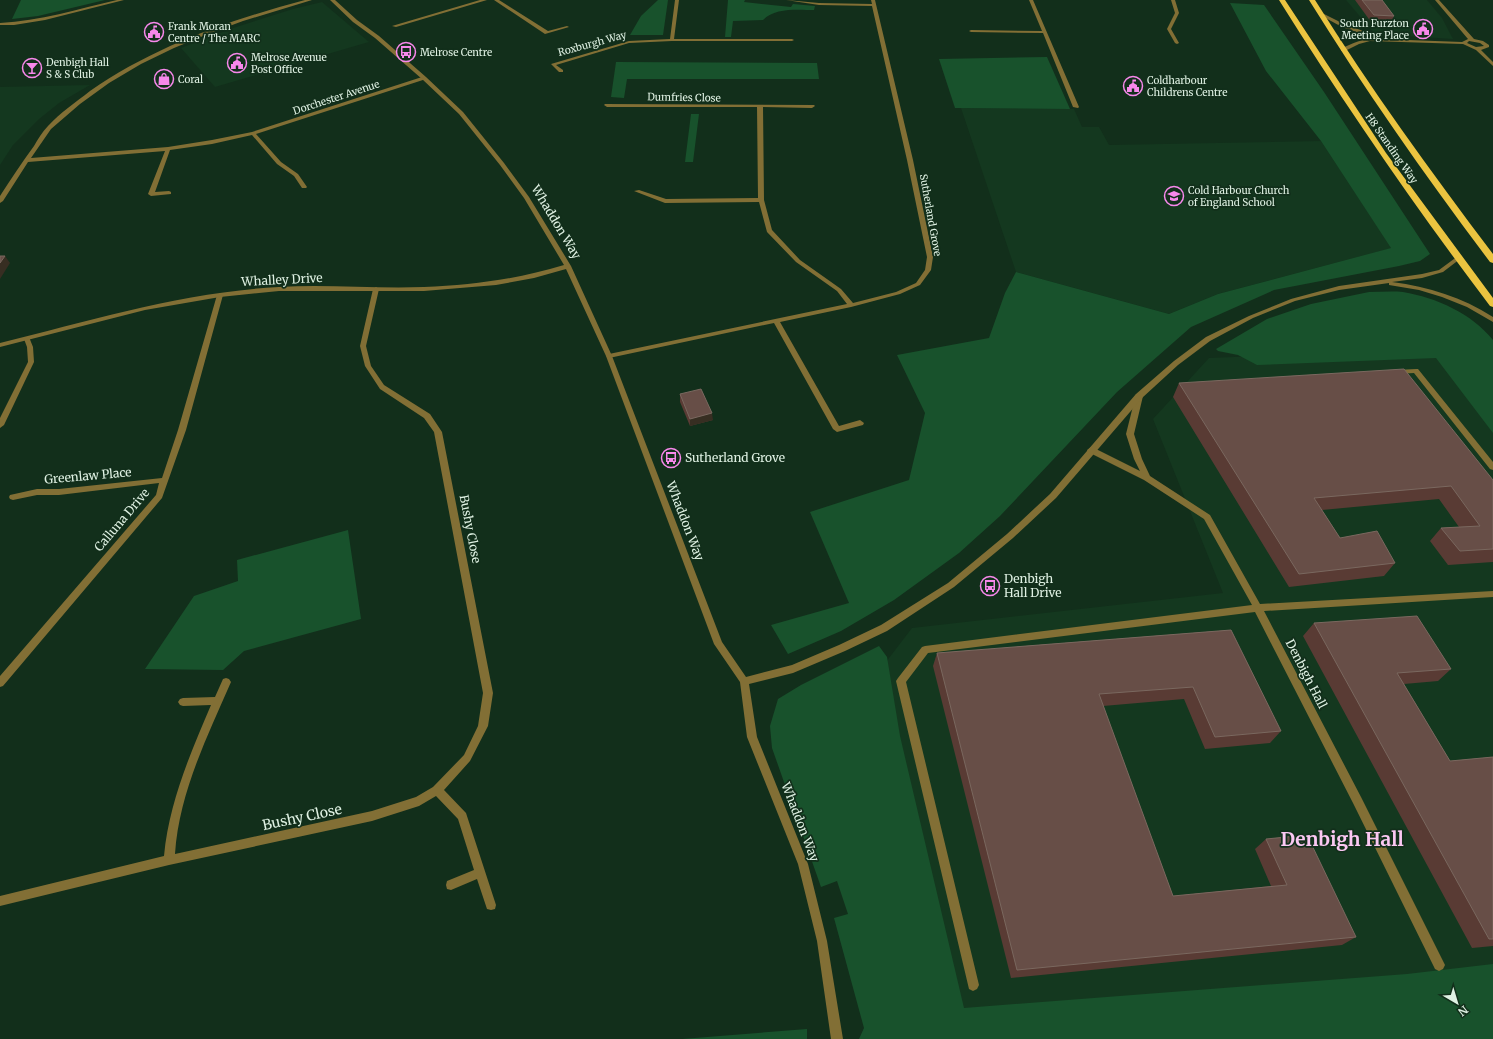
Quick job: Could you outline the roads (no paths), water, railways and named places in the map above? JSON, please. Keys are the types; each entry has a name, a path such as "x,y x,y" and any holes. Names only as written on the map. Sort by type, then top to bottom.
{"highway":[{"name":"H8 Standing Way","path":"1282,0 1356,115 1458,258 1493,304"},
{"name":"H8 Standing Way","path":"1312,0 1343,50 1456,211 1493,260"}],"street":[{"path":"0,24 12,24 38,19 122,0"},
{"path":"0,200 50,126 106,83 172,46 244,19 310,0"},
{"name":"Whaddon Way","path":"332,0 424,78 461,114 502,164 527,198 568,266 609,356 718,644 744,681 752,737 803,864 822,941 837,1039"},
{"path":"394,26 485,0"},
{"path":"496,0 547,33 567,27"},
{"path":"672,40 677,0"},
{"path":"788,0 819,4 873,2"},
{"path":"1031,0 1076,107"},
{"path":"1173,0 1176,13 1169,29 1177,43"},
{"path":"1437,0 1472,40"},
{"name":"Sutherland Grove","path":"609,356 775,320 851,306 898,293 918,284 928,270 930,257 910,160 873,2"},
{"path":"1320,12 1349,28 1389,40"},
{"path":"971,31 1045,32"},
{"name":"Roxburgh Way","path":"562,71 553,64 629,42 672,40 792,40"},
{"path":"1343,50 1357,43 1370,40 1464,43 1471,47 1478,48 1484,48 1487,46 1486,44"},
{"path":"1464,43 1464,41 1472,40 1493,45"},
{"path":"1478,48 1493,65"},
{"name":"Dorchester Avenue","path":"27,160 168,149 212,142 253,133 424,78"},
{"name":"Dumfries Close","path":"607,105 760,107 812,106"},
{"path":"760,107 761,200 769,231 798,261 839,290 851,306"},
{"path":"253,133 278,163 296,175 304,187"},
{"path":"168,149 151,194 169,193"},
{"path":"637,191 665,201 761,200"},
{"path":"744,681 793,669 842,648 884,628 951,585 1010,536 1048,501 1139,396 1176,363 1203,343 1251,317 1293,300 1339,288 1422,276 1441,271 1458,258"},
{"name":"Whalley Drive","path":"0,345 145,308 220,295 279,289 424,289 496,283 534,276 568,266"},
{"path":"1379,282 1417,287 1449,296 1476,308 1493,320"},
{"name":"Bushy Close","path":"0,901 169,860 372,816 419,801 437,790 467,758 483,726 488,693 438,432 427,416 382,387 368,366 363,346 376,289"},
{"name":"Calluna Drive","path":"0,683 159,496 182,430 220,295"},
{"path":"775,320 837,429 860,423"},
{"path":"0,425 31,362 30,347 27,339"},
{"path":"1385,373 1416,371 1493,467"},
{"path":"1139,396 1130,434 1138,459 1147,478"},
{"name":"Denbigh Hall","path":"1091,450 1147,478 1207,517 1222,540 1258,608 1357,800 1439,965"},
{"name":"Greenlaw Place","path":"13,497 37,492 59,492 165,480"},
{"path":"973,985 900,681 925,650 1258,608 1493,594"},
{"path":"169,860 174,821 184,786 196,750 226,682"},
{"path":"183,702 218,701"},
{"path":"437,790 462,816 491,905"},
{"path":"451,885 480,873"}],"place":[{"name":"South Furzton Meeting Place","path":"1423,29"},
{"name":"Frank Moran Centre / The MARC","path":"154,32"},
{"name":"Melrose Centre","path":"406,52"},
{"name":"Melrose Avenue Post Office","path":"237,63"},
{"name":"Denbigh Hall S & S Club","path":"32,68"},
{"name":"Coral","path":"164,79"},
{"name":"Coldharbour Childrens Centre","path":"1133,86"},
{"name":"Cold Harbour Church of England School","path":"1174,196"},
{"name":"Sutherland Grove","path":"671,458"},
{"name":"Denbigh Hall Drive","path":"990,586"}],"district":[{"name":"Denbigh Hall","path":"1342,839"}]}
